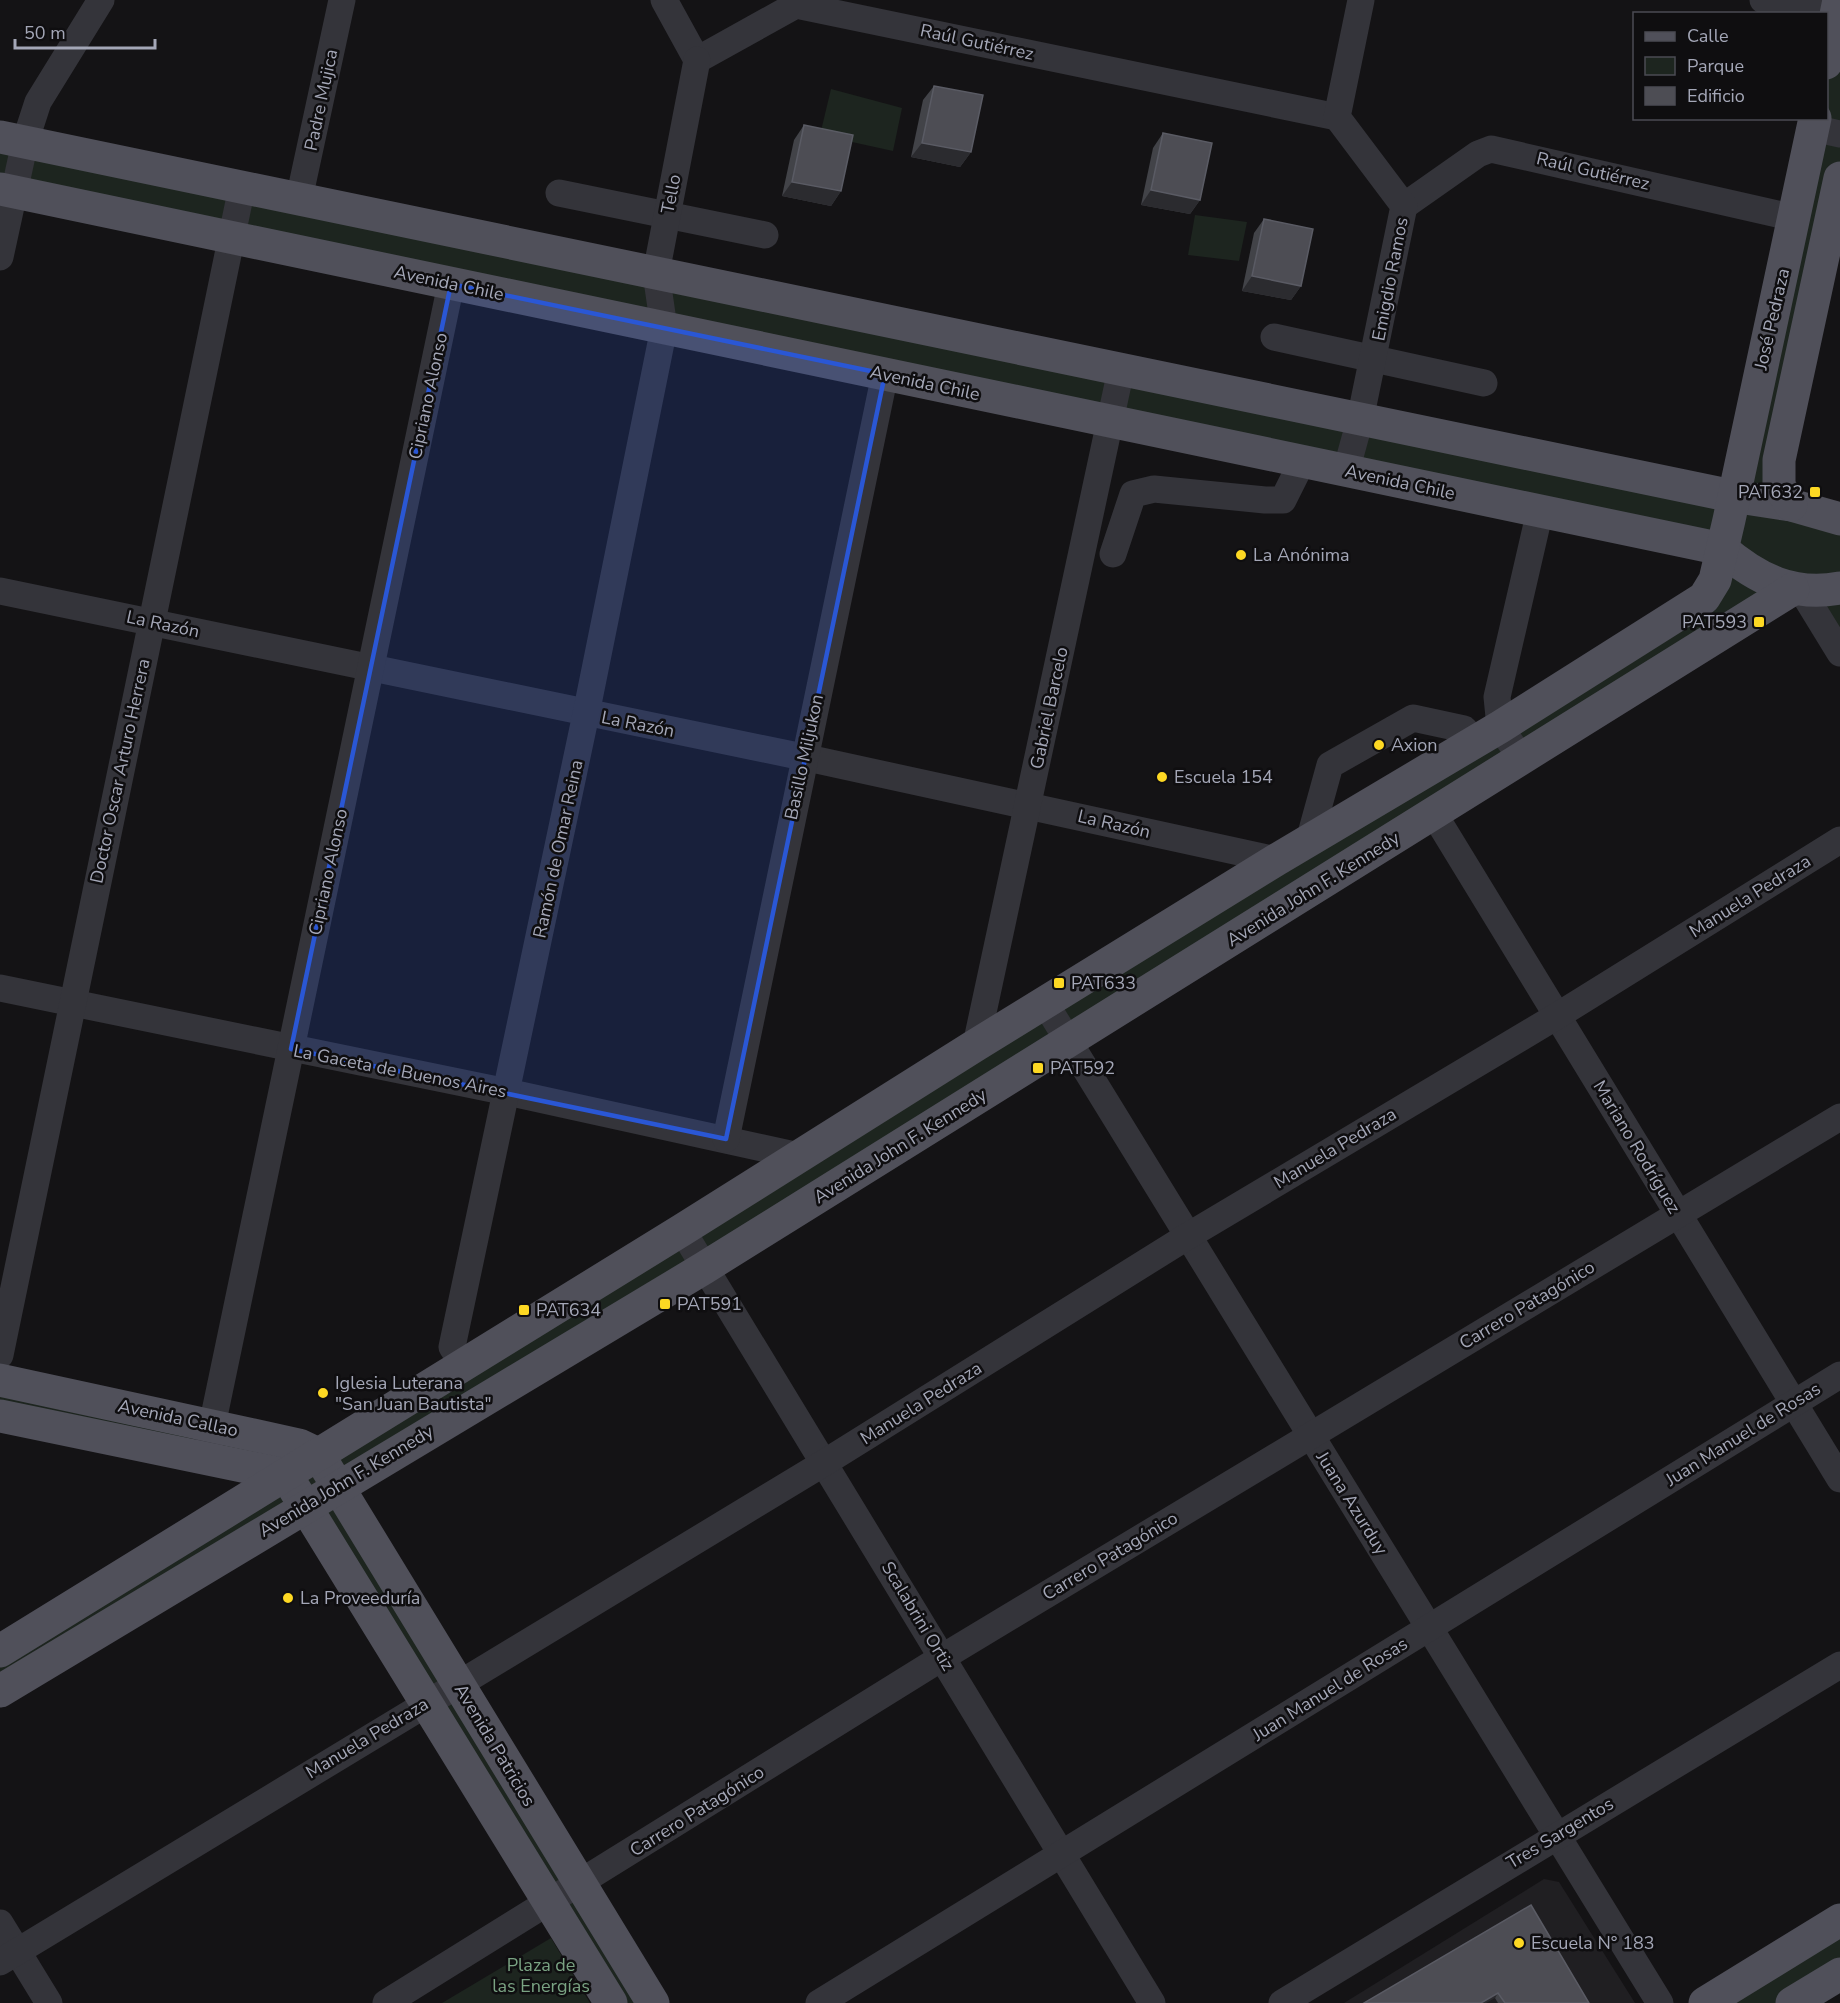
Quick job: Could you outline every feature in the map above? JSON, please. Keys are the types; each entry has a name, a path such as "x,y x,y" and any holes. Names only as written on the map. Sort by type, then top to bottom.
{"main road":[{"path":"1828,53 1832,11"},
{"name":"José Pedraza","path":"1728,522 1796,218 1823,127"},
{"name":"Avenida Chile","path":"12,140 1360,420 1728,522"},
{"name":"José Pedraza","path":"1791,505 1779,486 1779,460 1840,178"},
{"name":"Avenida Chile","path":"7,191 1540,512 1728,522 1791,505 1840,519"},
{"name":"Avenida Chile","path":"1728,522 1745,569 1766,581 1798,590 1821,592 1840,588"},
{"name":"Avenida John F. Kennedy","path":"0,1650 464,1365 1276,860 1487,735 1704,598 1715,580 1728,522"},
{"name":"Avenida John F. Kennedy","path":"0,1691 337,1486 704,1268 1521,758 1798,590"},
{"name":"Avenida Callao","path":"0,1380 299,1445 318,1454"},
{"name":"Avenida Callao","path":"0,1416 286,1475"},
{"path":"318,1454 337,1486"},
{"path":"286,1475 304,1506"},
{"name":"Avenida Patricios","path":"337,1486 653,2003"},
{"name":"Avenida Patricios","path":"304,1506 611,2003"},
{"path":"1705,2003 1840,1920"},
{"path":"1792,2003 1840,1974"}],"street":[{"path":"0,257 12,140 101,0"},
{"name":"Padre Mujica","path":"299,199 342,0"},
{"path":"664,0 697,60"},
{"path":"1337,117 1361,0"},
{"path":"1763,0 1832,11"},
{"name":"Raúl Gutiérrez","path":"697,60 796,2 1337,117"},
{"name":"Tello","path":"664,328 656,273 697,60"},
{"name":"Emigdio Ramos","path":"1337,117 1404,206 1360,420 1346,471"},
{"name":"Raúl Gutiérrez","path":"1404,206 1478,153 1491,149 1796,218"},
{"name":"Doctor Oscar Arturo Herrera","path":"0,1355 242,187"},
{"path":"559,193 765,235"},
{"name":"Cipriano Alonso","path":"205,1460 451,284"},
{"name":"Ramón de Omar Reina","path":"464,1365 452,1347 586,714 664,328"},
{"path":"1274,337 1484,383"},
{"name":"Gabriel Barcelo","path":"976,1045 1121,370"},
{"name":"Basillo Miljukon","path":"726,1139 803,757 885,375"},
{"path":"1113,554 1133,494 1154,489 1283,500 1302,462"},
{"path":"1487,735 1540,512"},
{"path":"1798,590 1840,654"},
{"name":"La Razón","path":"0,591 1028,804 1276,860"},
{"path":"1309,841 1330,765 1413,718 1487,735 1521,758"},
{"name":"Mariano Rodríguez","path":"1434,814 1840,1479"},
{"name":"Manuela Pedraza","path":"9,1956 824,1463 1188,1236 1557,1016 1840,840"},
{"name":"La Gaceta de Buenos Aires","path":"0,988 507,1092 799,1156"},
{"name":"Juana Azurduy","path":"1045,1003 1660,2003"},
{"name":"Carrero Patagónico","path":"386,2003 943,1657 1840,1117"},
{"name":"Scalabrini Ortiz","path":"682,1230 1152,2003"},
{"name":"Juan Manuel de Rosas","path":"819,2003 1840,1375"},
{"name":"Tres Sargentos","path":"1282,2003 1840,1665"},
{"path":"0,1923 9,1956 49,2003"}],"highlighted area":[{"path":"451,284 885,374 726,1139 291,1049"}],"shaded area":[{"name":"Escuela N° 183","path":"1544,1879 1559,1882 1635,2003 1344,2003"}],"green space":[{"path":"1840,0 1840,178 1779,486 1840,519 1840,653 1802,591 338,1486 653,2003 611,2003 304,1506 0,1691 0,1651 285,1476 0,1416 0,1380 309,1449 1704,598 1722,549 0,189 0,137 1732,496 1826,120 1828,120 1828,58"},
{"path":"831,89 902,108 893,151 820,135"},
{"path":"1195,215 1247,222 1239,261 1188,255"},
{"path":"1840,1920 1840,1974 1792,2003 1705,2003"},
{"name":"Plaza de las Energías","path":"551,1938 590,2003 442,2003"}],"building":[{"path":"934,86 983,95 971,152 922,143"},
{"path":"804,125 853,135 841,191 792,182"},
{"path":"1163,133 1212,143 1200,200 1151,190"},
{"path":"1264,219 1313,229 1301,286 1252,276"},
{"path":"1531,1905 1589,2003 1505,2003 1498,1993 1481,2003 1364,2003"}],"place":[{"name":"PAT632","path":"1815,492"},
{"name":"La Anónima","path":"1241,555"},
{"name":"PAT593","path":"1759,622"},
{"name":"Axion","path":"1379,745"},
{"name":"Escuela 154","path":"1162,777"},
{"name":"PAT633","path":"1059,983"},
{"name":"PAT592","path":"1038,1068"},
{"name":"PAT591","path":"665,1304"},
{"name":"PAT634","path":"524,1310"},
{"name":"Iglesia Luterana \"San Juan Bautista\"","path":"323,1393"},
{"name":"La Proveeduría","path":"288,1598"},
{"name":"Escuela N° 183","path":"1519,1943"}]}
